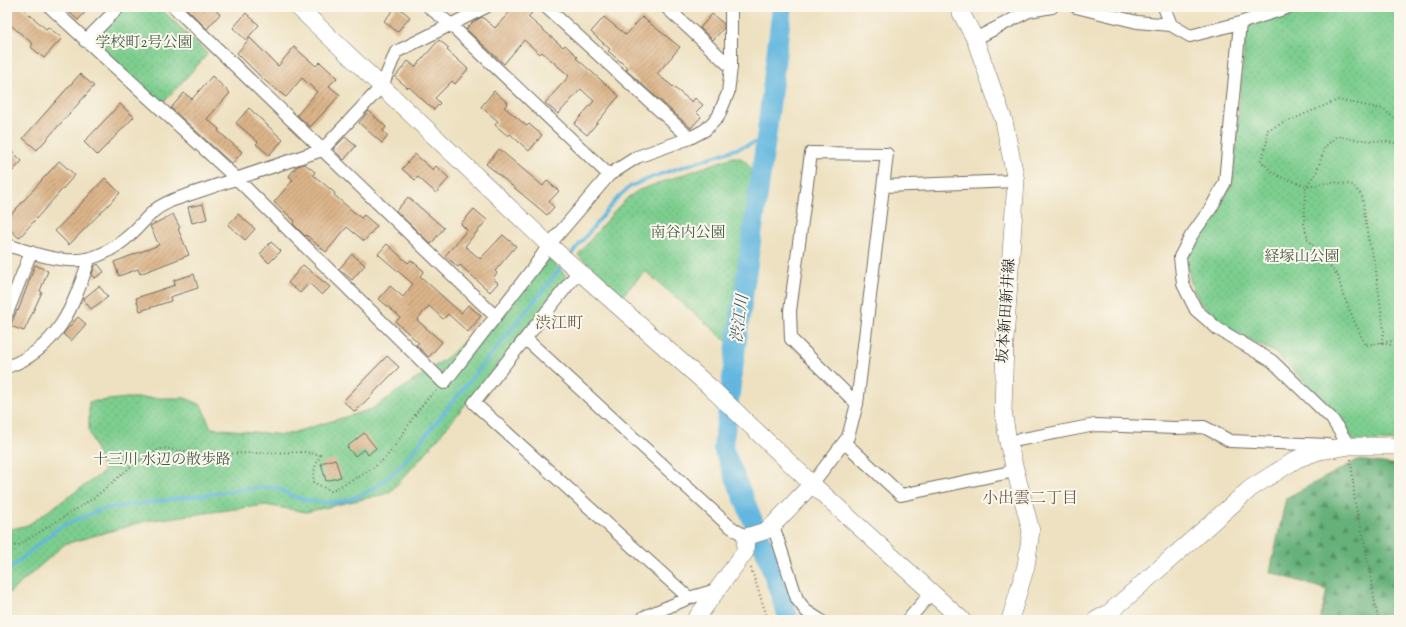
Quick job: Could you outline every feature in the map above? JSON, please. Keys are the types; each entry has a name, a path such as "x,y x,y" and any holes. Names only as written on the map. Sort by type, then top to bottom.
{"street":[{"path":"50,7 85,41 237,179 444,383 496,316 553,248 609,175 637,157 690,138 705,130 718,117 728,92 731,66 731,7"},
{"path":"85,41 119,7"},
{"path":"174,7 496,316"},
{"path":"298,7 553,248 711,388 812,484 962,620"},
{"path":"429,7 450,24 609,175"},
{"path":"7,245 66,261 89,260 130,236 155,209 167,203 192,193 322,150 382,86 396,52 486,7"},
{"path":"546,7 690,138"},
{"path":"666,7 731,66"},
{"name":"坂本新田新井線","path":"958,7 975,39 1004,121 1016,181 1004,348 1002,410 1008,442 1031,531 1026,566 1010,620"},
{"path":"975,39 1029,11 1052,7"},
{"path":"1076,7 1137,22 1171,25 1190,36 1240,23 1289,7"},
{"path":"1164,7 1171,25"},
{"path":"1240,23 1225,182 1212,208 1191,236 1180,257 1183,284 1196,310 1218,329 1272,361 1332,419 1349,446"},
{"path":"696,620 745,545 769,528 812,484 848,437 857,404 888,154 811,153 790,311 791,339 857,404"},
{"path":"884,186 1016,181"},
{"path":"7,313 31,252"},
{"path":"7,367 19,363 41,349 54,337 76,297 89,260"},
{"path":"578,269 526,339 474,403 689,598"},
{"path":"526,339 728,525 745,545"},
{"path":"1008,442 1095,425 1175,428 1204,427 1230,441 1349,446 1399,446"},
{"path":"844,442 901,495 1015,471"},
{"path":"1096,620 1109,613 1251,488 1297,459 1319,451 1349,446"},
{"path":"769,528 797,599 806,611 820,620"},
{"path":"644,616 689,598 716,590"},
{"path":"908,620 932,592"}],"path":[{"path":"1381,343 1384,331 1375,264 1368,238 1362,196 1353,185 1333,182 1306,186 1276,176 1261,161 1267,142 1267,130 1338,100 1383,110 1399,123"},
{"path":"1399,144 1390,142 1354,141 1337,136 1325,147 1316,173 1306,186 1304,224 1308,240 1338,276 1343,294 1365,345 1399,340"},
{"path":"1381,343 1399,347"},
{"path":"7,548 19,545 94,498 136,462 163,448 206,454 305,452 320,455 315,467 313,482 331,491 372,468 385,457 426,401 441,388"},
{"path":"1399,399 1399,408"},
{"path":"1349,446 1355,504 1364,539 1378,620"},
{"path":"745,545 768,620"}],"green space":[{"name":"学校町2号公園","path":"120,7 159,7 208,54 160,106 90,40"},
{"name":"経塚山公園","path":"1306,7 1399,7 1399,441 1354,442 1338,415 1320,396 1274,352 1246,338 1219,321 1201,304 1191,284 1186,258 1194,240 1210,222 1233,181 1246,27"},
{"name":"南谷内公園","path":"733,157 744,160 751,168 754,176 729,343 645,271 623,295 578,255 617,208 627,198 639,190"},
{"name":"十三川 水辺の散歩路","path":"549,258 567,277 424,455 389,493 306,512 265,505 146,521 65,544 7,595 7,530 28,525 104,472 89,431 89,402 127,398 185,398 201,405 211,428 285,435 372,409 448,357"},
{"path":"1358,460 1399,465 1399,620 1320,620 1327,590 1270,572 1286,498"}],"building":[{"path":"7,7 21,7 46,29 48,27 62,38 44,58 31,47 33,44 7,22"},
{"path":"63,7 90,7 78,20"},
{"path":"185,7 212,7 220,14 207,29"},
{"path":"396,7 410,17 397,32 384,21"},
{"path":"514,7 525,7 532,13 528,17 563,47 565,45 578,57 576,58 619,96 587,135 574,124 594,101 581,89 558,114 545,103 569,76 542,52 540,54 524,40 504,64 466,29 473,22 482,17 495,28"},
{"path":"246,13 259,25 246,40 233,28"},
{"path":"712,14 724,24 724,28 713,40 700,28"},
{"path":"604,17 626,35 642,17 680,47 657,74 692,102 695,98 703,105 696,112 701,117 691,128 626,70 628,68 608,51 610,49 591,32"},
{"path":"250,38 278,66 294,47 316,66 320,62 337,78 329,86 340,95 310,127 297,115 317,92 302,78 286,97 264,80 237,53"},
{"path":"439,40 449,48 447,50 468,69 455,84 452,81 435,98 440,103 434,110 409,87 408,88 395,77 408,61 415,67"},
{"path":"80,74 94,86 37,150 23,138"},
{"path":"212,76 230,93 207,119 242,152 232,164 171,108 184,93 192,99"},
{"path":"494,91 508,103 504,107 527,126 529,124 542,135 529,151 510,134 508,136 495,125 498,121 481,107"},
{"path":"120,104 134,117 97,155 84,142"},
{"path":"249,108 283,140 269,155 256,144 258,142 236,123"},
{"path":"369,111 386,127 383,131 388,136 382,143 359,123"},
{"path":"345,137 356,146 344,160 333,149"},
{"path":"7,146 22,161 7,177"},
{"path":"499,149 543,186 547,181 559,191 549,202 554,207 547,215 486,164"},
{"path":"415,154 433,170 436,166 449,178 436,193 418,177 415,180 402,169"},
{"path":"59,161 75,175 19,238 7,227 7,219"},
{"path":"305,164 315,172 313,175 335,193 334,195 361,218 364,215 377,226 364,241 347,227 326,252 306,235 305,236 293,224 295,221 274,202 293,180 289,176 297,166"},
{"path":"105,178 120,193 69,245 55,231"},
{"path":"408,197 444,228 431,244 396,211"},
{"path":"203,204 207,219 192,223 188,207"},
{"path":"474,209 487,220 465,246 480,259 503,235 516,246 495,271 497,273 493,278 498,283 490,292 460,265 458,267 445,256 467,230 461,224"},
{"path":"173,214 180,228 178,229 189,255 140,274 138,269 119,276 114,262 159,245 150,226"},
{"path":"238,214 255,229 245,240 228,225"},
{"path":"271,242 281,251 269,263 260,254"},
{"path":"387,244 408,263 411,260 424,271 420,276 461,313 468,305 481,316 468,332 448,314 443,319 429,306 417,320 442,342 429,357 416,345 419,343 396,322 400,317 379,299 390,286 403,297 413,284 378,254"},
{"path":"352,254 365,265 352,280 339,269"},
{"path":"98,264 104,272 95,278 92,274 95,266"},
{"path":"35,265 48,271 40,291 42,292 24,331 10,326 17,310 18,311"},
{"path":"303,265 330,287 322,295 309,283 300,293 288,283"},
{"path":"194,274 198,288 170,297 171,301 140,311 136,298 175,285 174,280"},
{"path":"99,286 108,297 91,309 83,299"},
{"path":"78,317 86,324 71,341 63,334"},
{"path":"387,356 399,367 355,412 343,401"},
{"path":"364,433 376,448 368,455 364,449 355,456 347,447"},
{"path":"335,459 341,477 326,481 321,463"}],"waterway":[{"name":"渋江川","path":"782,7 766,139 737,338 723,448 765,550 789,620"},
{"path":"569,257 618,197 631,186 658,175 766,139"},
{"path":"7,571 58,528 102,509 265,487 282,490 292,496 308,501 324,503 338,502 364,494 401,466 564,264"}],"district":[{"name":"渋江町","path":"559,324"},
{"name":"小出雲二丁目","path":"1030,499"}]}
